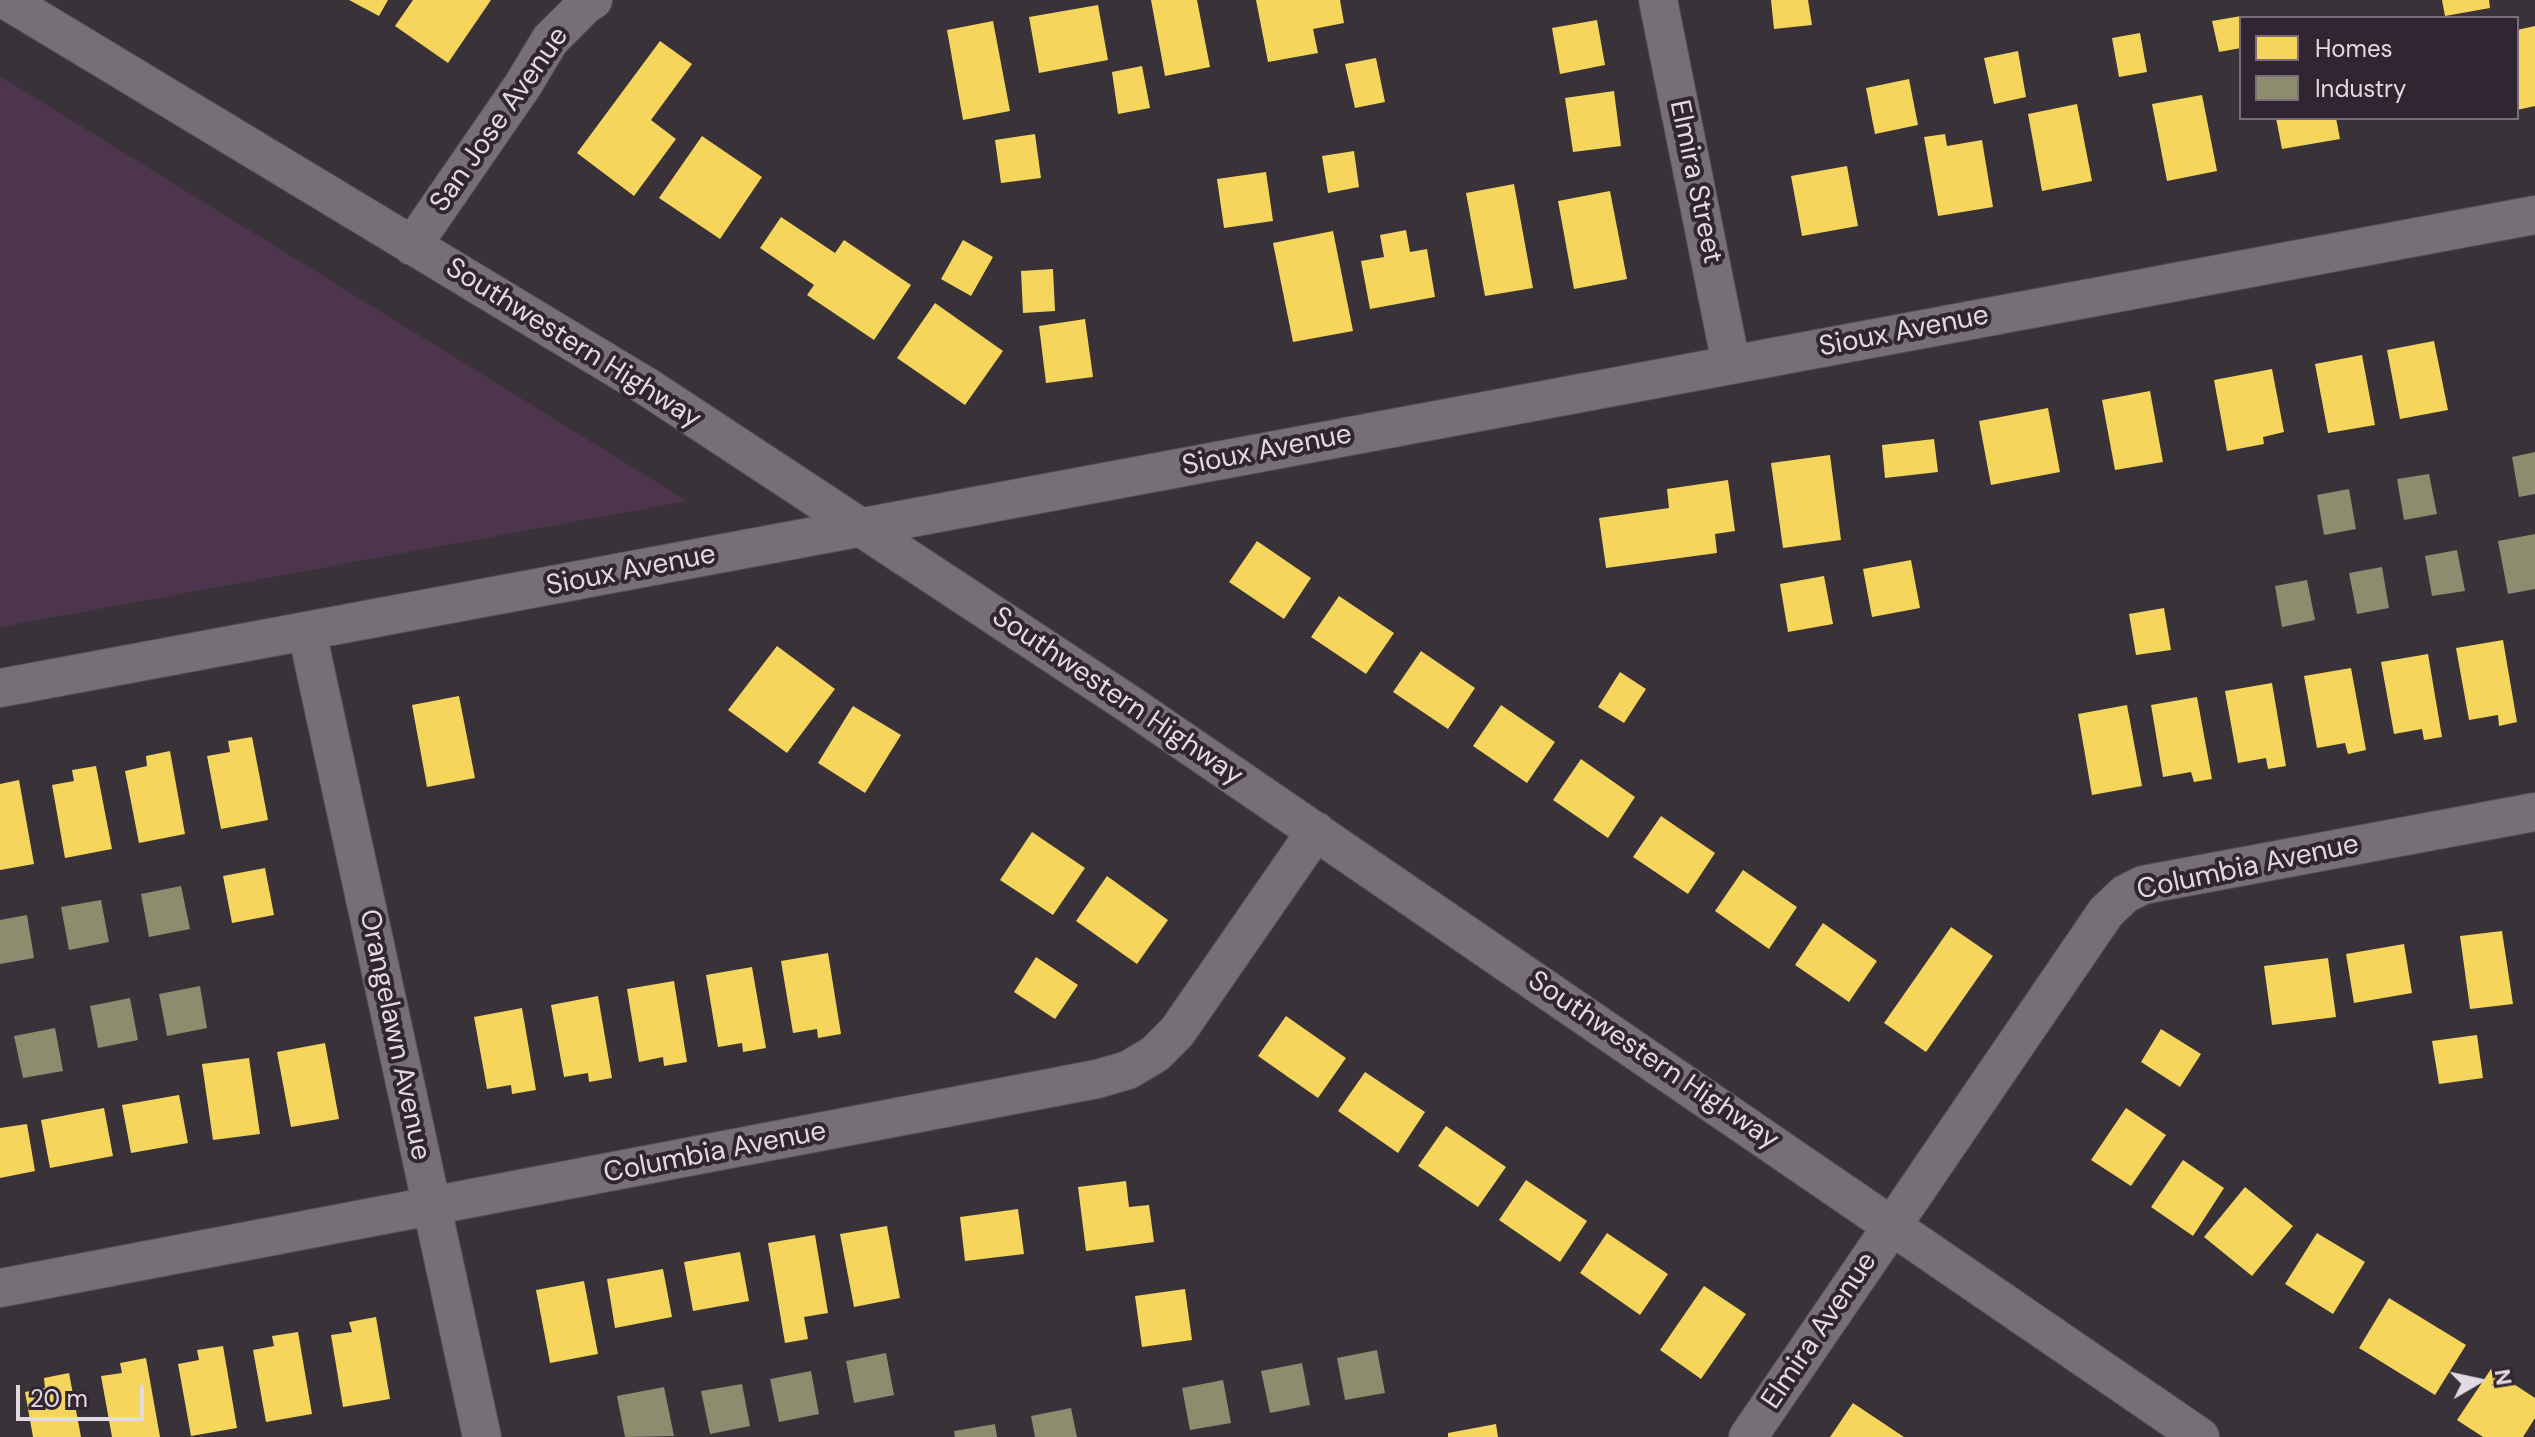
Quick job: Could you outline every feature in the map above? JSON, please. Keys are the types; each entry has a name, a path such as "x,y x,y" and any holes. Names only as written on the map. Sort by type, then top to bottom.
{"street":[{"name":"Southwestern Highway","path":"6,0 649,388 1129,704 2200,1437"},
{"name":"San Jose Avenue","path":"412,246 523,85 550,40 593,0"},
{"name":"Elmira Street","path":"1658,0 1731,364"},
{"name":"Sioux Avenue","path":"0,688 2535,215"},
{"name":"Orangelawn Avenue","path":"307,632 482,1437"},
{"name":"Columbia Avenue","path":"1892,1226 2106,912 2125,894 2143,885 2535,812"},
{"name":"Columbia Avenue","path":"0,1288 1082,1082 1128,1070 1155,1054 1177,1032 1316,831"},
{"name":"Elmira Avenue","path":"1748,1437 1892,1226"}],"shaded area":[{"path":"0,76 687,501 0,627"}],"building: Homes":[{"path":"349,0 388,0 379,16"},
{"path":"413,0 491,0 448,63 395,26"},
{"path":"1151,0 1197,0 1210,67 1165,76"},
{"path":"1256,0 1340,0 1344,23 1313,29 1318,53 1268,62"},
{"path":"1771,0 1808,0 1812,25 1774,29"},
{"path":"2442,0 2489,0 2490,8 2445,16"},
{"path":"1098,5 1108,60 1039,73 1029,17"},
{"path":"2239,16 2239,48 2219,52 2212,21"},
{"path":"1597,20 1605,65 1560,74 1552,28"},
{"path":"993,21 1010,111 963,120 947,30"},
{"path":"2535,26 2535,106 2519,110 2519,30"},
{"path":"2140,33 2147,72 2119,77 2112,38"},
{"path":"660,41 692,64 651,120 676,139 634,196 577,153"},
{"path":"2018,51 2026,97 1994,104 1984,58"},
{"path":"1376,58 1385,102 1355,108 1345,64"},
{"path":"1142,66 1150,108 1118,114 1112,72"},
{"path":"1909,79 1918,125 1875,134 1866,88"},
{"path":"1614,91 1621,146 1573,152 1565,98"},
{"path":"2202,95 2217,171 2167,181 2152,104"},
{"path":"2077,104 2092,181 2042,191 2028,114"},
{"path":"2276,120 2336,120 2340,139 2282,149"},
{"path":"1035,134 1041,178 1001,183 995,140"},
{"path":"1945,134 1947,146 1982,140 1993,207 1938,216 1924,137"},
{"path":"702,136 762,177 720,239 659,198"},
{"path":"1354,151 1359,187 1328,193 1322,156"},
{"path":"1847,166 1858,226 1802,236 1791,176"},
{"path":"1266,172 1273,221 1224,228 1217,179"},
{"path":"1514,184 1533,288 1485,296 1466,193"},
{"path":"1610,191 1627,279 1574,289 1558,201"},
{"path":"781,217 835,253 844,240 911,285 874,340 807,295 814,285 760,248"},
{"path":"1406,230 1410,252 1427,249 1435,297 1370,309 1361,261 1384,257 1380,235"},
{"path":"1333,231 1353,331 1293,342 1273,243"},
{"path":"963,240 993,257 971,296 941,279"},
{"path":"1053,269 1055,311 1023,313 1021,271"},
{"path":"935,303 1003,351 965,405 897,358"},
{"path":"1085,319 1093,377 1046,383 1039,326"},
{"path":"2434,341 2448,410 2400,419 2387,350"},
{"path":"2362,355 2375,425 2328,433 2315,364"},
{"path":"2272,369 2284,432 2263,437 2264,444 2227,451 2214,380"},
{"path":"2150,391 2163,462 2115,470 2102,400"},
{"path":"2048,408 2060,472 1991,485 1979,421"},
{"path":"1934,439 1938,472 1885,478 1882,445"},
{"path":"1830,455 1841,540 1783,548 1771,463"},
{"path":"1728,480 1735,531 1715,534 1717,553 1606,568 1599,518 1669,508 1667,489"},
{"path":"1257,541 1311,578 1284,619 1229,582"},
{"path":"1911,560 1920,608 1872,617 1863,569"},
{"path":"1824,576 1833,624 1788,632 1780,584"},
{"path":"1339,596 1394,633 1366,674 1311,637"},
{"path":"2164,608 2171,650 2136,655 2129,614"},
{"path":"2503,640 2517,722 2499,726 2498,715 2469,720 2456,648"},
{"path":"777,646 835,689 787,753 728,710"},
{"path":"1421,651 1475,688 1448,729 1393,692"},
{"path":"2428,654 2442,737 2424,740 2422,729 2394,734 2381,662"},
{"path":"2351,668 2366,750 2348,754 2345,743 2317,748 2304,676"},
{"path":"1620,672 1646,689 1624,723 1598,707"},
{"path":"2272,683 2286,766 2268,769 2266,758 2238,763 2225,691"},
{"path":"459,696 475,778 427,787 412,705"},
{"path":"2197,697 2212,779 2194,782 2191,772 2163,777 2151,705"},
{"path":"1501,705 1555,742 1527,783 1473,746"},
{"path":"2127,705 2142,786 2092,795 2078,714"},
{"path":"853,706 901,735 865,793 818,763"},
{"path":"252,737 268,820 221,829 207,756 230,752 228,741"},
{"path":"170,751 185,834 139,843 125,771 147,766 146,756"},
{"path":"1581,759 1635,797 1608,838 1553,800"},
{"path":"96,766 112,849 65,858 52,785 74,781 72,770"},
{"path":"19,780 34,864 0,870 0,784"},
{"path":"1661,816 1715,853 1688,894 1633,857"},
{"path":"1032,832 1085,868 1053,915 1000,880"},
{"path":"265,868 274,915 232,923 223,876"},
{"path":"1743,870 1797,907 1769,949 1715,911"},
{"path":"1107,876 1168,920 1137,964 1076,921"},
{"path":"1823,923 1877,961 1849,1002 1795,965"},
{"path":"1951,927 1993,956 1926,1052 1884,1023"},
{"path":"2502,931 2513,1004 2470,1009 2460,936"},
{"path":"2404,944 2412,993 2354,1003 2346,954"},
{"path":"828,953 841,1034 818,1038 817,1029 793,1033 781,961"},
{"path":"1036,957 1078,985 1055,1019 1014,992"},
{"path":"2328,958 2336,1017 2272,1025 2264,966"},
{"path":"752,967 766,1048 743,1052 742,1043 718,1047 706,975"},
{"path":"674,981 687,1062 664,1066 663,1057 639,1062 627,989"},
{"path":"598,996 612,1078 589,1082 588,1073 564,1077 551,1005"},
{"path":"522,1008 536,1090 512,1094 511,1085 487,1089 474,1017"},
{"path":"1286,1016 1346,1058 1318,1098 1258,1056"},
{"path":"2161,1029 2201,1054 2180,1087 2141,1062"},
{"path":"2477,1035 2483,1078 2439,1084 2432,1041"},
{"path":"325,1043 339,1119 291,1127 277,1052"},
{"path":"249,1058 260,1134 213,1140 202,1064"},
{"path":"1365,1072 1425,1112 1398,1153 1338,1111"},
{"path":"179,1095 188,1143 131,1153 122,1105"},
{"path":"104,1108 113,1156 50,1168 41,1120"},
{"path":"2126,1108 2166,1135 2131,1186 2091,1160"},
{"path":"27,1124 35,1171 0,1178 0,1128"},
{"path":"1446,1126 1506,1167 1478,1207 1418,1166"},
{"path":"2183,1160 2224,1188 2193,1236 2151,1207"},
{"path":"1526,1180 1587,1221 1560,1262 1499,1220"},
{"path":"1126,1181 1129,1207 1149,1205 1154,1242 1086,1251 1078,1187"},
{"path":"2245,1187 2293,1226 2252,1276 2204,1237"},
{"path":"1018,1209 1024,1254 965,1261 960,1217"},
{"path":"887,1226 900,1298 854,1307 840,1234"},
{"path":"1607,1233 1668,1274 1640,1315 1580,1273"},
{"path":"2317,1233 2365,1262 2333,1314 2285,1284"},
{"path":"815,1235 828,1313 804,1317 808,1339 785,1343 768,1243"},
{"path":"740,1252 749,1301 693,1311 684,1262"},
{"path":"663,1269 672,1317 615,1328 607,1279"},
{"path":"584,1281 598,1354 550,1363 536,1290"},
{"path":"1704,1286 1746,1314 1701,1379 1660,1350"},
{"path":"1185,1289 1192,1340 1142,1347 1135,1296"},
{"path":"2389,1298 2466,1345 2435,1395 2359,1348"},
{"path":"376,1317 390,1399 343,1407 331,1335 352,1332 349,1322"},
{"path":"298,1332 312,1414 266,1422 253,1350 274,1346 272,1336"},
{"path":"223,1346 237,1428 191,1436 178,1364 199,1360 197,1350"},
{"path":"146,1358 160,1437 112,1437 101,1376 122,1373 120,1363"},
{"path":"2491,1369 2535,1398 2535,1418 2523,1437 2483,1437 2457,1420"},
{"path":"69,1373 81,1437 33,1437 25,1392 45,1388 44,1378"},
{"path":"1853,1403 1904,1437 1830,1437"},
{"path":"1496,1424 1498,1437 1448,1437 1448,1433"}],"building: Industry":[{"path":"2535,452 2535,494 2519,497 2512,457"},
{"path":"2429,474 2437,514 2404,520 2397,479"},
{"path":"2349,489 2356,529 2324,535 2317,495"},
{"path":"2535,534 2535,589 2508,594 2498,541"},
{"path":"2457,550 2465,591 2432,596 2425,556"},
{"path":"2382,567 2389,608 2357,614 2349,573"},
{"path":"2307,580 2315,620 2282,627 2275,586"},
{"path":"181,886 190,929 149,937 141,894"},
{"path":"101,900 109,942 69,950 61,907"},
{"path":"27,915 34,958 0,964 0,920"},
{"path":"200,986 207,1028 167,1036 159,994"},
{"path":"130,998 138,1040 98,1048 90,1006"},
{"path":"55,1028 63,1071 23,1078 14,1036"},
{"path":"1377,1350 1385,1393 1345,1400 1337,1358"},
{"path":"886,1353 894,1395 854,1403 846,1361"},
{"path":"1302,1363 1310,1405 1270,1413 1261,1371"},
{"path":"811,1371 819,1414 779,1422 770,1379"},
{"path":"1223,1380 1231,1423 1190,1430 1182,1388"},
{"path":"742,1384 750,1426 710,1434 701,1391"},
{"path":"664,1387 674,1436 625,1437 617,1396"},
{"path":"1071,1408 1077,1437 1035,1437 1031,1416"},
{"path":"995,1424 997,1437 955,1437 954,1431"}]}
